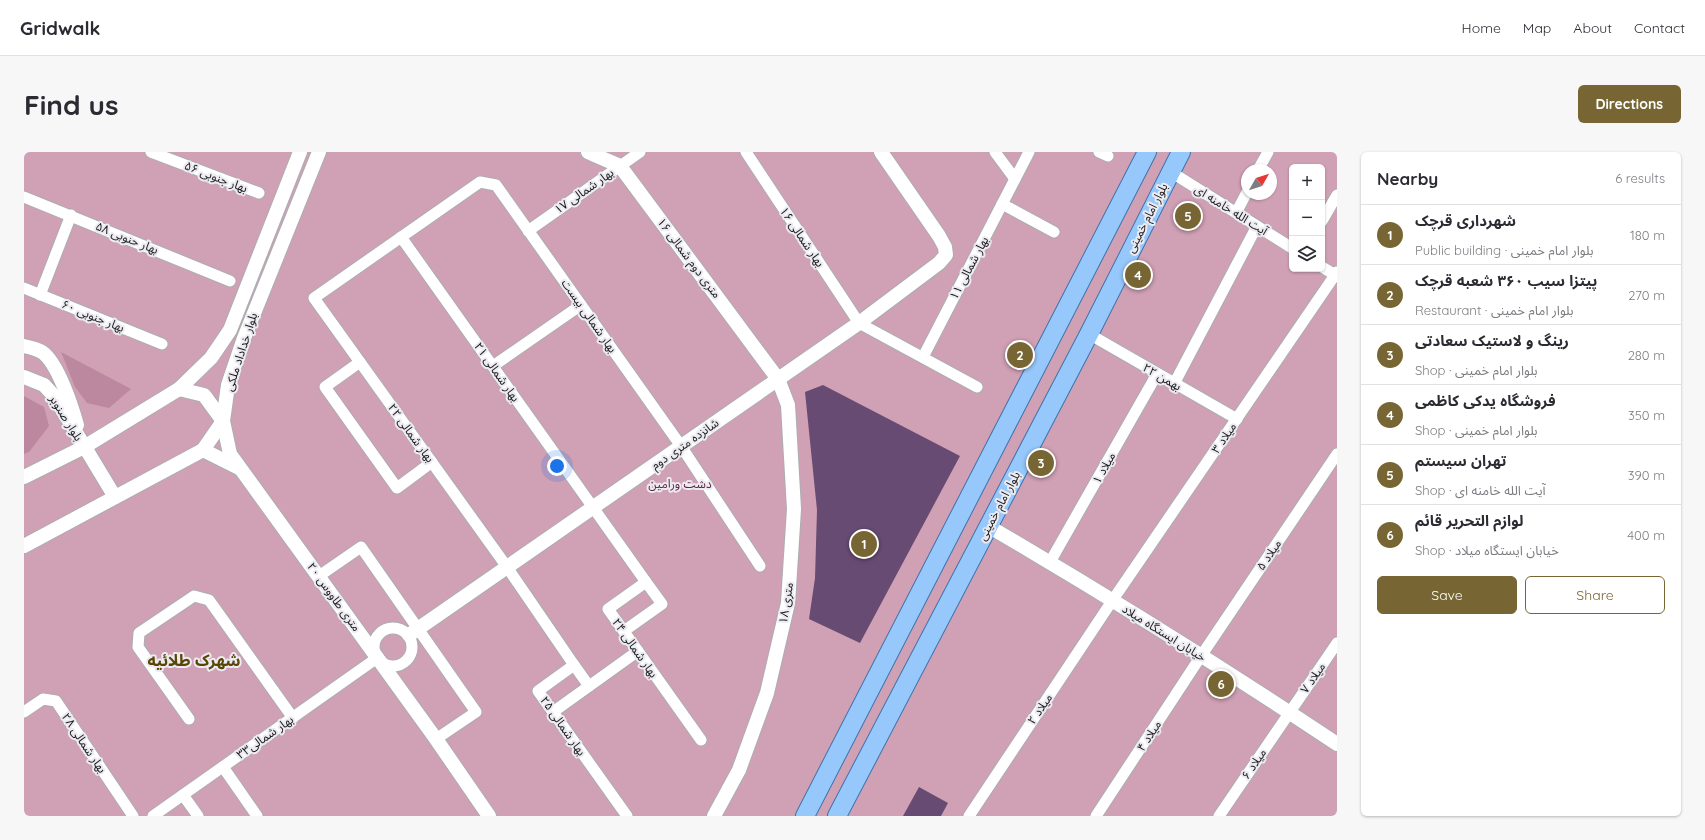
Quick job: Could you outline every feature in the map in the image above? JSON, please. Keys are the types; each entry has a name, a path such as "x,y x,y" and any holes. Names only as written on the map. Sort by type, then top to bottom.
{"main road":[{"path":"805,816 1147,152"},
{"name":"بلوار امام خمینی","path":"837,816 1089,334 1181,152"}],"street":[{"name":"بهار جنوبی ۵۶","path":"152,152 259,193"},
{"name":"بلوار خداداد ملکی","path":"24,477 84,447 179,388 210,358 230,330 300,152"},
{"name":"بلوار خداداد ملکی","path":"27,544 203,450 223,421 228,386 244,338 319,152"},
{"name":"۱۶ متری دوم شمالی","path":"588,152 620,166 778,379"},
{"name":"بهار شمالی ۱۷","path":"528,231 640,152"},
{"name":"بهار شمالی ۱۶","path":"746,152 859,323"},
{"name":"شانزده متری دوم","path":"414,632 859,323 940,263 946,255 945,247 940,236 881,152"},
{"path":"995,152 1015,179"},
{"name":"بهار شمالی ۱۱","path":"922,357 1029,152"},
{"path":"1261,164 1268,152"},
{"name":"آیت الله خامنه ای","path":"1171,172 1289,246"},
{"name":"بهار شمالی بیست","path":"401,237 480,182 496,186 681,446 760,566"},
{"path":"1325,216 1337,195"},
{"name":"بهار حنوبی ۵۸","path":"24,196 230,281"},
{"path":"1236,213 1243,200"},
{"path":"1002,204 1054,232"},
{"path":"40,295 71,215"},
{"path":"1174,384 1256,226"},
{"name":"بهار شمالی ۲۲","path":"401,237 314,298 507,567"},
{"name":"بهار شمالی ۲۱","path":"401,237 593,507"},
{"path":"1325,268 1336,274"},
{"name":"میلاد ۳","path":"1112,601 1336,274"},
{"name":"بهار جنوبی ۶۰","path":"24,288 162,344"},
{"path":"494,366 581,304"},
{"path":"859,323 977,387"},
{"name":"۲۲ بهمن","path":"1089,334 1237,419"},
{"name":"بلوار صنوبر","path":"24,346 42,352 48,359 68,394 84,447"},
{"path":"360,362 325,387 397,488 432,462"},
{"name":"میلاد ۱","path":"1050,562 1157,374"},
{"name":"بلوار صنوبر","path":"24,377 44,385 54,396 84,447"},
{"name":"۱۸ متری","path":"714,816 738,770 767,693 788,603 794,509 788,405 778,379"},
{"name":"۲۰ متری طاووس","path":"179,388 204,395 223,421 230,454 319,576 489,816"},
{"path":"84,447 115,497"},
{"path":"203,450 241,469"},
{"name":"میلاد ۵","path":"1201,656 1337,454"},
{"path":"593,507 662,604 624,631"},
{"name":"خیابان ایستگاه میلاد","path":"988,526 1050,562 1201,656 1290,712 1337,744"},
{"path":"319,576 361,548 414,632 476,712 436,740"},
{"path":"507,567 589,686"},
{"name":"بهار شمالی ۲۴","path":"646,582 608,609 701,740"},
{"path":"189,719 138,647 139,633 194,596 209,600 293,718"},
{"name":"میلاد ۲","path":"969,816 1112,601"},
{"path":"389,627 397,627 414,632 412,642 413,650 405,663 398,666 390,666 377,658 374,651 374,643 382,630 389,627"},
{"name":"میلاد ۷","path":"1290,712 1337,643"},
{"path":"553,712 638,651"},
{"name":"میلاد ۴","path":"1096,816 1201,656"},
{"name":"بهار شمالی۳۳","path":"153,816 377,658"},
{"name":"بهار شمالی ۲۵","path":"574,665 538,691 627,816"},
{"name":"بهار شمالی ۲۸","path":"24,712 43,699 56,701 133,816"},
{"name":"میلاد ۶","path":"1219,816 1290,712"},
{"path":"223,767 256,816"},
{"path":"183,795 198,816"}],"green space":[{"name":"دشت ورامین","path":"24,152 1337,152 1337,816 24,816"}],"shaded area":[{"path":"61,352 131,389 109,408 87,403 75,387"},
{"path":"24,396 44,407 49,426 29,452 24,454"}],"building":[{"path":"823,385 960,456 860,643 809,619 815,578 817,510 805,392"},
{"path":"919,787 948,803 941,816 903,816"}],"place":[{"name":"تهران سیستم","path":"1188,216"},
{"name":"فروشگاه یدکی کاظمی","path":"1138,275"},
{"name":"پیتزا سیب ۳۶۰ شعبه قرچک","path":"1020,355"},
{"name":"رینگ و لاستیک سعادتی","path":"1041,463"},
{"name":"شهرداری قرچک","path":"864,544"},
{"name":"لوازم التحریر قائم","path":"1221,684"}],"district":[{"name":"شهرک طلائیه","path":"194,660"}]}
